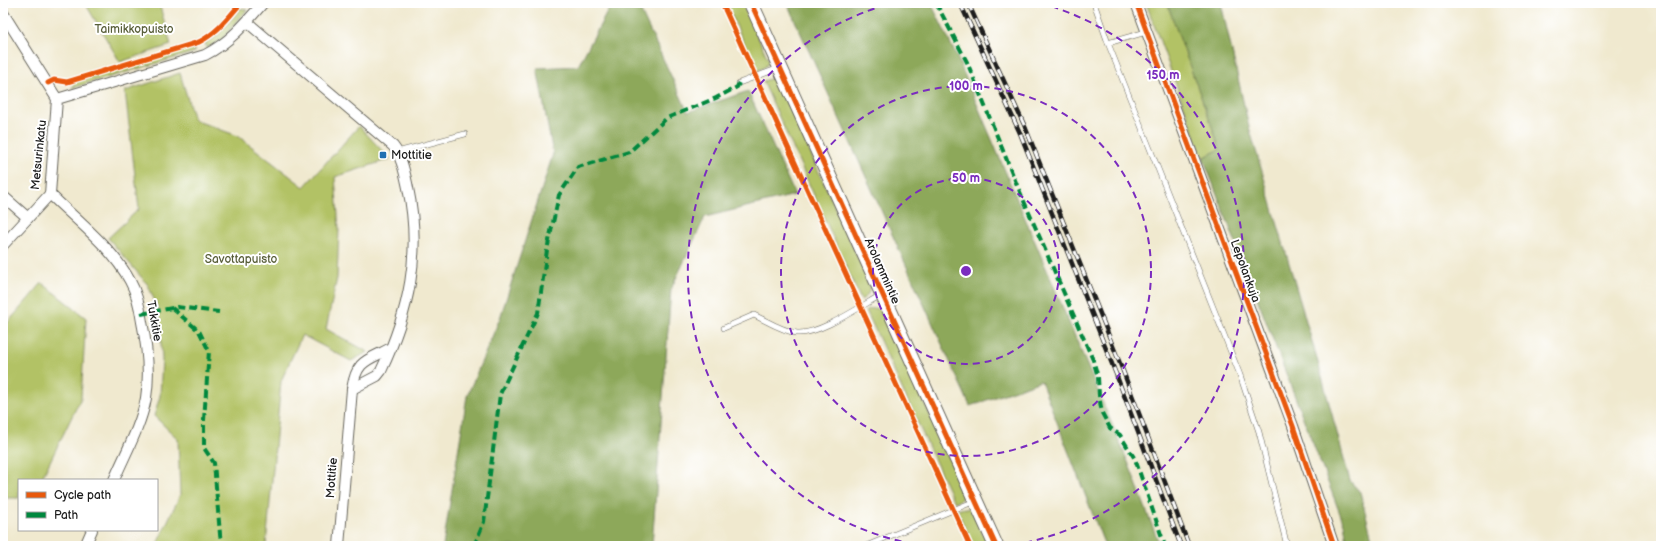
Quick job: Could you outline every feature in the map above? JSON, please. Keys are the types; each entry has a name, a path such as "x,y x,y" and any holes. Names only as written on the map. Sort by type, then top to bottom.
{"street":[{"path":"3,13 57,100 204,55 223,46 247,22 263,3"},
{"name":"Arolammintie","path":"751,3 996,546"},
{"name":"Lepolankuja","path":"1136,3 1290,418 1334,546"},
{"path":"247,22 384,138 397,152 405,177 412,208 414,257 406,308 382,371 377,376 352,389"},
{"name":"Metsurinkatu","path":"3,245 50,194 57,100"},
{"name":"Tukkitie","path":"50,194 102,245 122,268 131,282 137,296 145,333 148,382 146,399 141,417 114,479"},
{"path":"3,196 28,218"},
{"name":"Mottitie","path":"339,546 352,389 358,368 366,360 391,348"},
{"path":"85,546 92,531"}],"lane":[{"path":"1094,3 1108,43 1240,375 1259,432 1287,546"},
{"path":"1108,43 1146,32"},
{"path":"739,83 780,68"},
{"path":"397,152 465,134"},
{"path":"724,328 754,315 797,333 808,331 829,324 882,295"},
{"path":"866,546 976,500"}],"green space":[{"name":"Taimikkopuisto","path":"85,3 159,3 171,45 120,62"},
{"path":"612,3 637,3 688,112 748,91 795,195 705,217 671,289 652,546 443,546 467,396 500,318 553,154 537,68 578,66"},
{"path":"726,3 742,3 769,61 763,68 757,71"},
{"path":"787,3 931,3 957,57 1128,462 1160,546 1105,546 1041,381 970,406"},
{"path":"1146,3 1167,3 1220,149 1203,158"},
{"path":"1167,3 1221,3 1249,127 1316,355 1350,481 1360,492 1374,546 1348,546 1344,524 1203,158 1220,149"},
{"path":"241,8 247,10 221,40 207,48 205,43 217,36"},
{"path":"193,47 195,52 72,88 74,82"},
{"name":"Savottapuisto","path":"180,73 194,120 238,136 304,187 359,126 390,159 335,177 339,229 337,278 326,329 368,352 351,361 302,335 281,381 266,546 156,546 180,495 178,439 154,416 160,396 162,359 159,311 148,285 108,238 139,209 125,91"},
{"path":"773,78 777,80 870,284 868,294 861,300 763,81"},
{"path":"42,283 86,318 81,398 41,479 18,479 18,498 3,498 3,328"},
{"path":"875,308 883,312 964,490 962,497 958,501 954,502 866,310"},
{"path":"964,508 970,509 974,515 989,546 973,546 957,510"}],"railway":[{"path":"960,3 1020,133 1116,374 1181,546"},
{"path":"968,3 1026,129 1123,371 1189,546"}],"marked path":[{"path":"936,3 967,62 1017,185 1093,360 1098,377 1102,413 1110,428 1120,435 1135,459 1165,546"},
{"path":"474,546 484,522 500,394 538,313 547,250 559,195 578,167 629,152 667,118 716,98 737,87 739,83"},
{"path":"141,314 177,307 219,312"},
{"path":"172,308 199,331 209,351 204,420 204,448 214,463 221,546"}],"cycle path":[{"path":"48,83 54,80 67,82 199,42 217,30 241,3"},
{"path":"722,3 970,546"},
{"path":"751,3 996,546"},
{"path":"1136,3 1293,426 1334,546"}],"place":[{"name":"Mottitie","path":"383,155"}]}
